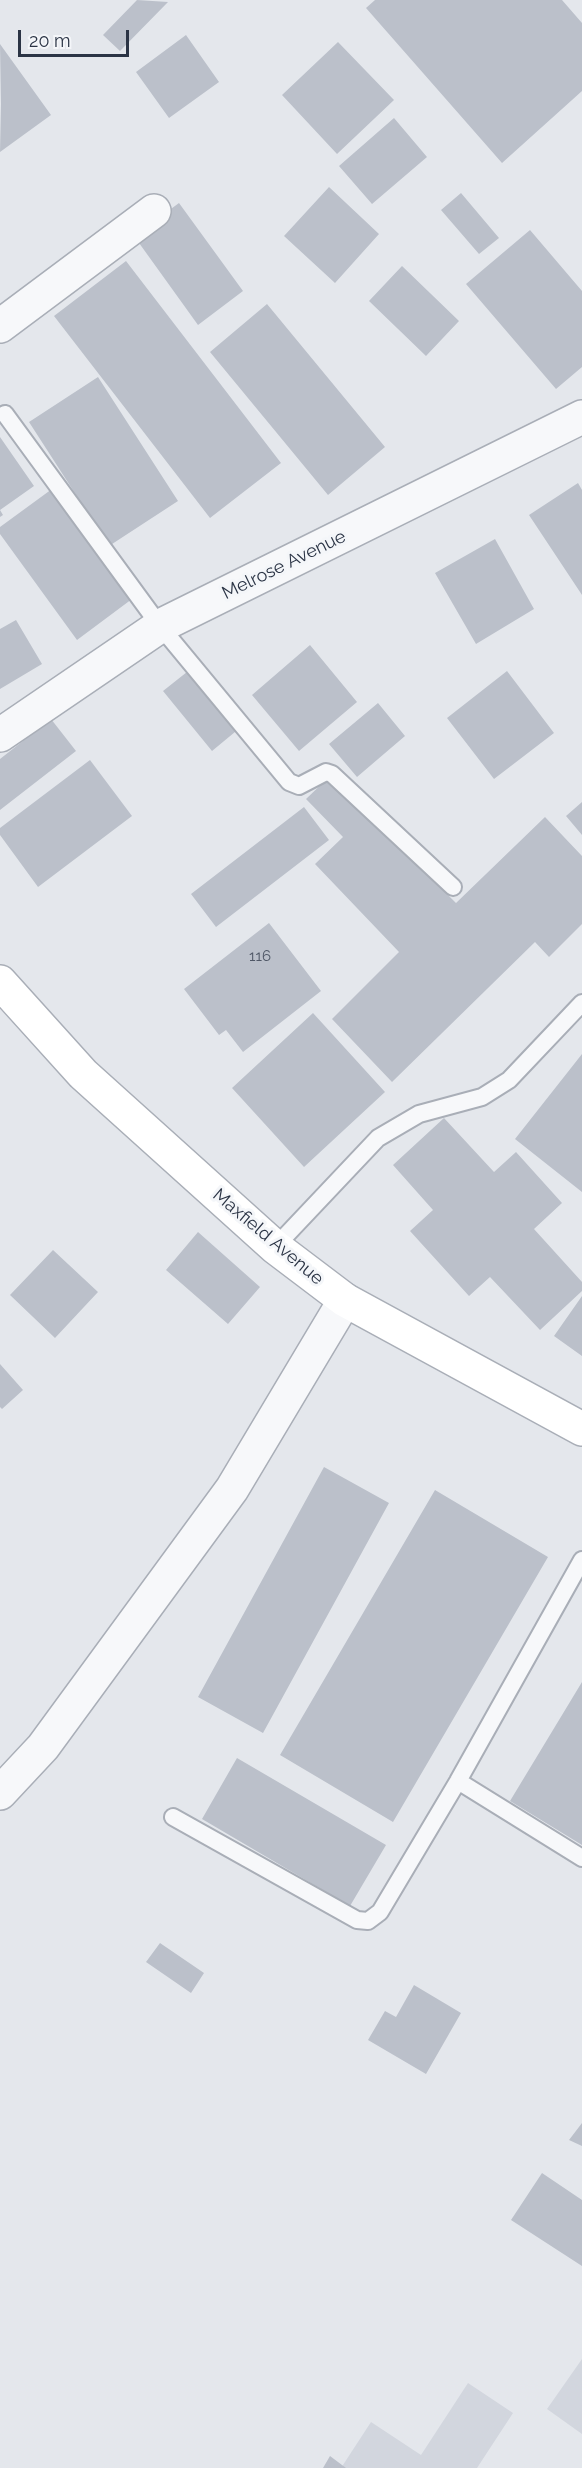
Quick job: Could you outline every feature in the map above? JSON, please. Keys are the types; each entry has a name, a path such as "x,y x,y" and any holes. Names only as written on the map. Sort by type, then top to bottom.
{"main road":[{"name":"Maxfield Avenue","path":"0,982 83,1074 275,1247 345,1300 582,1429"}],"street":[{"path":"0,326 154,211"},
{"name":"Melrose Avenue","path":"0,735 160,626 582,417"},
{"path":"0,1793 50,1738 232,1489 345,1300"}],"lane":[{"path":"5,414 160,626 289,782 299,786 326,772 332,774 453,887"},
{"path":"275,1247 378,1138 419,1114 482,1097 509,1080 582,1003"},
{"path":"173,1817 357,1920 368,1921 380,1912 458,1781 582,1560"},
{"path":"458,1781 582,1858"}],"shaded area":[{"path":"582,2359 582,2434 547,2409"},
{"path":"468,2383 513,2413 477,2468 341,2468 371,2422 421,2455"}],"building":[{"path":"137,0 168,2 120,51 103,35"},
{"path":"375,0 562,0 582,23 582,91 502,163 366,8"},
{"path":"186,35 219,82 169,118 136,72"},
{"path":"338,42 394,100 337,154 282,95"},
{"path":"0,44 51,115 0,152 1,104"},
{"path":"394,118 427,157 372,204 339,166"},
{"path":"329,187 379,234 335,283 284,236"},
{"path":"461,193 499,238 479,254 441,210"},
{"path":"179,203 243,291 198,325 134,236"},
{"path":"530,230 582,291 582,367 556,389 466,284"},
{"path":"126,261 281,463 210,518 54,316"},
{"path":"402,266 459,321 426,356 369,301"},
{"path":"267,304 385,447 328,495 210,352"},
{"path":"98,377 178,501 109,546 29,422"},
{"path":"0,437 34,486 0,510"},
{"path":"578,483 582,490 582,595 529,515"},
{"path":"52,489 132,599 77,640 0,534 0,527"},
{"path":"495,539 534,609 476,644 435,573"},
{"path":"16,620 42,664 0,689 0,629"},
{"path":"310,645 357,702 299,751 252,695"},
{"path":"192,668 241,727 212,751 163,691"},
{"path":"507,671 554,733 494,779 447,718"},
{"path":"378,703 405,736 357,777 329,744"},
{"path":"51,719 76,751 0,810 0,759"},
{"path":"90,760 132,816 38,887 0,835 0,828"},
{"path":"329,777 456,903 545,817 582,856 582,924 549,957 535,942 392,1082 332,1019 399,952 315,864 343,837 306,799"},
{"path":"582,802 582,835 566,816"},
{"path":"304,807 329,840 216,927 191,894"},
{"path":"269,923 321,991 243,1052 226,1030 219,1035 184,989"},
{"path":"313,1013 385,1092 304,1167 232,1088"},
{"path":"582,1054 582,1192 515,1139"},
{"path":"444,1118 494,1172 516,1152 562,1203 534,1229 582,1282 582,1291 540,1330 490,1277 469,1296 410,1231 433,1210 393,1165"},
{"path":"198,1232 260,1287 228,1324 166,1270"},
{"path":"53,1250 98,1292 55,1338 10,1295"},
{"path":"582,1296 582,1356 554,1336"},
{"path":"0,1364 23,1390 2,1409 0,1407"},
{"path":"324,1467 389,1503 263,1733 198,1697"},
{"path":"435,1490 548,1557 393,1822 280,1755"},
{"path":"582,1682 582,1845 510,1801"},
{"path":"237,1758 386,1845 350,1906 202,1819"},
{"path":"160,1943 204,1973 191,1993 146,1962"},
{"path":"414,1985 461,2013 426,2074 368,2040 385,2011 396,2017"},
{"path":"582,2123 582,2146 569,2140"},
{"path":"542,2173 582,2200 582,2266 511,2220"},
{"path":"330,2456 346,2468 323,2468"}]}
